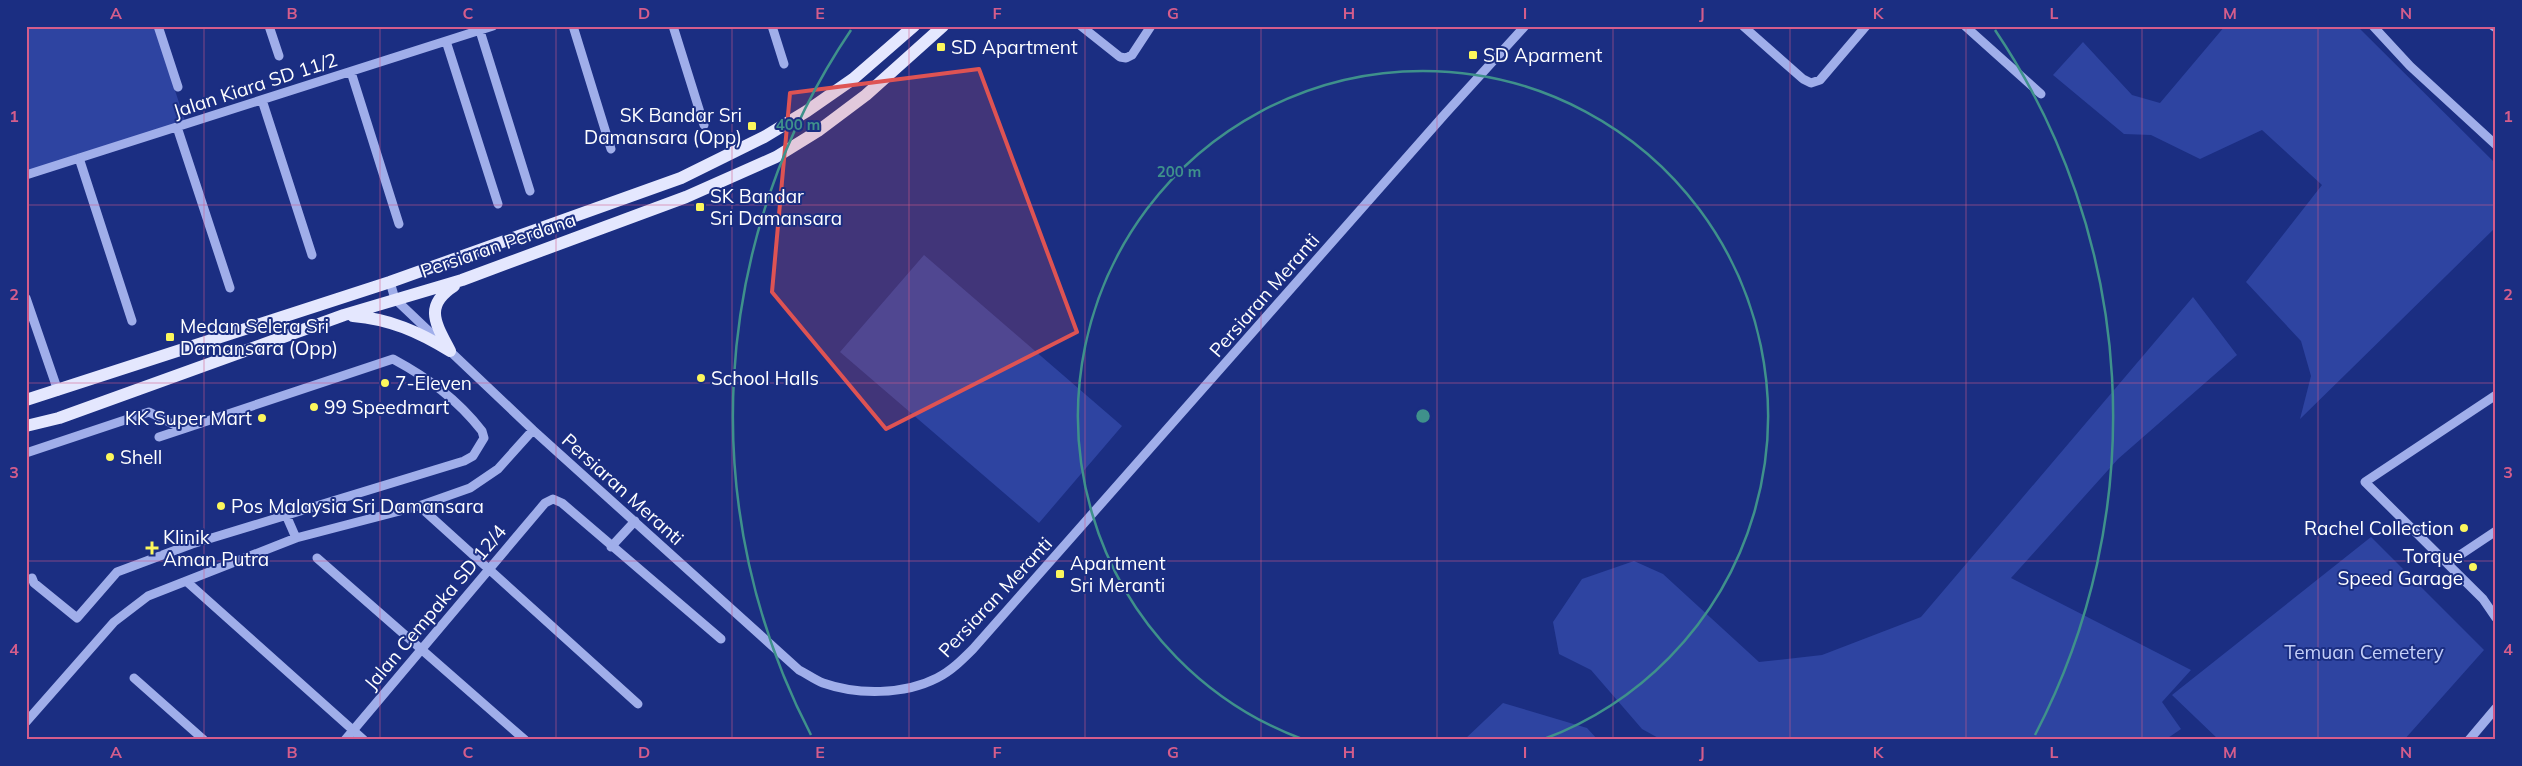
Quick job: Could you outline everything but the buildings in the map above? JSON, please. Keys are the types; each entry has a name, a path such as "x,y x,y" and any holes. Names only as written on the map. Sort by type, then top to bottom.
{"main road":[{"name":"Persiaran Perdana","path":"26,400 390,282 666,183 760,140 807,111 853,79 914,26"},
{"name":"Persiaran Perdana","path":"26,426 87,408 344,316 462,280 686,197 776,156 818,131 866,95 944,26"},
{"path":"450,351 434,314 436,301 443,293 462,280"},
{"path":"344,316 369,317 405,327 450,351"}],"street":[{"path":"158,26 178,87"},
{"path":"269,26 279,56"},
{"name":"Jalan Kiara SD 11/2","path":"26,175 493,26"},
{"path":"573,26 611,149"},
{"path":"673,26 704,126"},
{"path":"772,26 784,64"},
{"path":"1081,26 1120,56 1126,58 1132,55 1151,26"},
{"name":"Persiaran Meranti","path":"395,299 533,430 799,670 822,682 845,689 877,690 917,685 937,678 957,665 973,649 1445,114 1525,26"},
{"path":"1743,26 1803,79 1811,83 1820,80 1866,26"},
{"path":"1965,26 2041,94"},
{"path":"2373,26 2410,66 2496,146"},
{"path":"480,31 530,191"},
{"path":"446,42 498,204"},
{"path":"351,72 399,224"},
{"path":"262,100 312,255"},
{"path":"177,127 230,288"},
{"path":"79,158 132,321"},
{"path":"390,282 395,299"},
{"path":"26,298 58,391"},
{"path":"32,578 73,616 78,618 117,572 192,544 464,461 473,456 484,438 482,431 449,394 429,379 393,359 159,436"},
{"path":"2496,395 2365,482 2448,563 2489,606 2496,618"},
{"path":"26,453 149,412 181,428"},
{"path":"26,722 114,622 148,596 296,538 419,506 470,488 486,479 533,430"},
{"name":"Jalan Cempaka SD 12/4","path":"345,740 545,503 553,499 562,503 611,547"},
{"path":"419,506 487,570 638,704"},
{"path":"286,516 296,538"},
{"path":"635,521 611,547 721,639"},
{"path":"2448,563 2496,531"},
{"path":"317,558 525,740"},
{"path":"186,581 364,740"},
{"path":"134,678 204,740"},
{"path":"2469,740 2496,708"}],"highlighted area":[{"path":"979,69 1077,332 886,429 772,292 790,93"}],"green space":[{"path":"26,26 154,26 185,121 26,172"},
{"path":"2225,26 2357,26 2496,164 2496,227 2300,419 2311,376 2301,341 2246,282 2322,185 2262,130 2200,159 2151,135 2124,134 2053,75 2083,42 2132,95 2160,103"},
{"path":"924,255 1122,426 1039,523 840,352"},
{"path":"2193,297 2237,355 2118,459 2011,578 2191,670 2162,702 2181,729 2165,740 1662,740 1642,729 1591,670 1559,654 1553,622 1582,579 1634,561 1663,574 1759,662 1822,655 1921,617"},
{"name":"Temuan Cemetery","path":"2371,537 2484,650 2404,740 2219,740 2172,695"},
{"path":"1503,703 1587,728 1598,740 1464,740"}],"place":[{"name":"SD Apartment","path":"941,47"},
{"name":"SD Aparment","path":"1473,55"},
{"name":"SK Bandar Sri Damansara (Opp)","path":"752,126"},
{"name":"SK Bandar Sri Damansara","path":"700,207"},
{"name":"Medan Selera Sri Damansara (Opp)","path":"170,337"},
{"name":"School Halls","path":"701,378"},
{"name":"7-Eleven","path":"385,383"},
{"name":"99 Speedmart","path":"314,407"},
{"name":"KK Super Mart","path":"262,418"},
{"name":"Shell","path":"110,457"},
{"name":"Pos Malaysia Sri Damansara","path":"221,506"},
{"name":"Rachel Collection","path":"2464,528"},
{"name":"Klinik Aman Putra","path":"152,548"},
{"name":"Torque Speed Garage","path":"2473,567"},
{"name":"Apartment Sri Meranti","path":"1060,574"}]}
